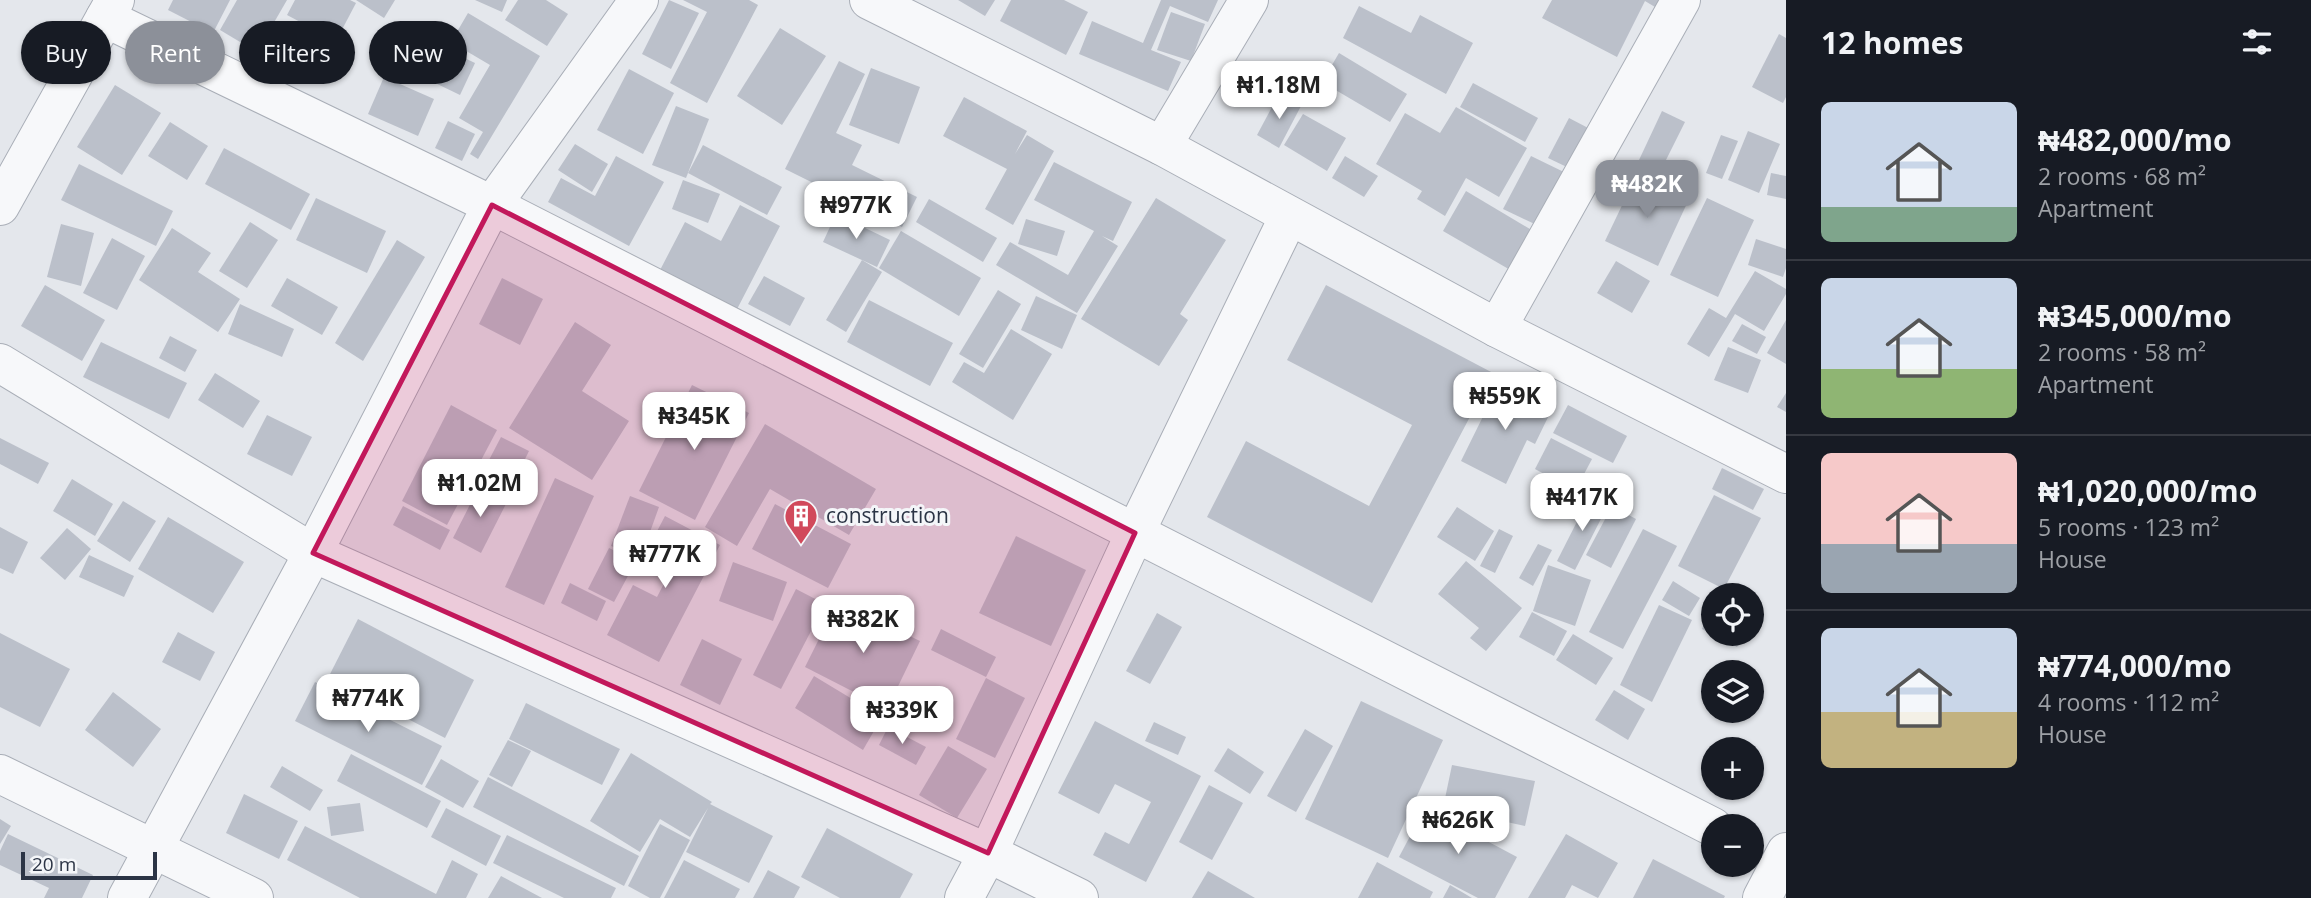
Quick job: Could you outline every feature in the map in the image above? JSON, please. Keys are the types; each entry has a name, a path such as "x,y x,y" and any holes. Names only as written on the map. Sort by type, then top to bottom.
{"street":[{"path":"127,898 313,553 492,205 639,0"},
{"path":"869,0 1162,146 1497,328 1786,474"},
{"path":"1162,146 1249,0"},
{"path":"1497,328 1681,0"},
{"path":"0,206 110,9 1701,821"},
{"path":"964,898 988,853 1135,533 1289,216"},
{"path":"0,363 313,553 988,853 1079,898"},
{"path":"0,774 254,898"},
{"path":"1762,898 1776,856"}],"highlighted area":[{"path":"492,205 1135,533 988,853 313,553"}],"building":[{"path":"173,0 230,0 219,21 190,21 168,10"},
{"path":"237,0 287,0 275,21 239,21 239,41 225,33 225,21"},
{"path":"295,0 350,0 356,3 347,21 298,21 287,15"},
{"path":"356,0 395,0 384,18"},
{"path":"475,0 507,0 502,12"},
{"path":"518,0 546,0 568,14 547,46 505,20"},
{"path":"669,0 699,13 671,69 642,54"},
{"path":"683,0 749,0 758,5 707,103 670,83 707,12"},
{"path":"958,0 995,0 985,16"},
{"path":"1011,0 1064,0 1088,12 1066,55 1000,21"},
{"path":"1161,0 1218,0 1208,22 1170,6 1151,50 1181,62 1168,91 1079,54 1092,21 1143,43"},
{"path":"1552,0 1659,0 1655,7 1645,1 1617,57 1542,18"},
{"path":"1359,6 1411,33 1420,15 1473,43 1446,94 1343,38"},
{"path":"1171,12 1205,24 1191,61 1157,50"},
{"path":"468,13 540,56 478,159 470,154 483,132 459,118 490,65 467,51 467,21 463,21"},
{"path":"780,28 826,56 782,125 737,96"},
{"path":"1779,34 1786,38 1786,97 1783,103 1752,87"},
{"path":"1339,53 1407,94 1390,122 1322,82"},
{"path":"467,59 475,63 467,80"},
{"path":"839,61 865,74 836,133 862,145 852,165 917,197 902,227 785,169"},
{"path":"871,68 920,87 899,144 849,125"},
{"path":"629,69 674,93 643,154 597,130"},
{"path":"1473,83 1538,118 1525,142 1460,107"},
{"path":"381,84 400,84 434,99 418,136 368,114"},
{"path":"437,84 465,84 460,95"},
{"path":"115,85 161,113 122,175 77,147"},
{"path":"1279,94 1301,106 1279,148 1257,135"},
{"path":"964,97 1027,131 1015,154 1027,135 1054,151 1013,225 985,209 1007,169 943,136"},
{"path":"676,106 709,119 686,178 652,165"},
{"path":"1456,107 1527,148 1499,197 1466,178 1445,216 1417,199 1422,191 1376,164 1405,113 1440,133"},
{"path":"1662,111 1685,122 1661,170 1639,160"},
{"path":"1303,114 1346,138 1327,171 1284,145"},
{"path":"1569,118 1592,130 1571,169 1548,158"},
{"path":"448,121 475,134 462,161 435,148"},
{"path":"170,122 208,146 187,180 148,156"},
{"path":"1748,131 1780,144 1759,193 1728,180"},
{"path":"1721,135 1738,141 1722,179 1706,173"},
{"path":"575,144 608,164 592,192 558,170"},
{"path":"703,145 782,187 767,215 688,173"},
{"path":"224,148 310,194 291,230 205,184"},
{"path":"616,156 664,182 629,246 548,202 561,178 595,196"},
{"path":"1345,156 1378,176 1364,197 1332,178"},
{"path":"1531,156 1568,174 1541,227 1503,209"},
{"path":"1054,162 1132,202 1113,241 1102,236 1118,246 1077,313 996,265 1010,242 1068,275 1094,231 1034,200"},
{"path":"79,164 173,211 156,246 61,200"},
{"path":"1771,173 1786,176 1786,199 1767,195"},
{"path":"1637,174 1689,199 1658,266 1605,241"},
{"path":"683,180 720,194 708,223 672,209"},
{"path":"1466,191 1535,232 1512,271 1443,231"},
{"path":"316,198 386,231 367,273 296,240"},
{"path":"1156,198 1226,240 1180,314 1188,320 1159,366 1081,319"},
{"path":"1707,198 1754,220 1718,297 1670,275"},
{"path":"929,199 997,238 983,262 916,222"},
{"path":"740,205 780,226 734,315 658,274 685,222 721,241"},
{"path":"836,214 890,240 877,267 823,242"},
{"path":"1026,219 1065,231 1057,256 1018,244"},
{"path":"250,222 278,240 247,288 219,271"},
{"path":"61,224 94,233 81,286 47,277"},
{"path":"172,228 211,253 198,272 240,299 218,332 139,280"},
{"path":"901,231 981,278 959,316 879,268"},
{"path":"112,238 145,256 117,310 83,293"},
{"path":"1756,239 1786,249 1783,277 1748,265"},
{"path":"397,240 425,257 363,361 335,343"},
{"path":"862,260 882,272 846,332 826,320"},
{"path":"1616,261 1650,281 1632,313 1597,293"},
{"path":"1755,271 1786,289 1786,294 1764,331 1735,314 1709,357 1687,344 1709,308 1726,318"},
{"path":"764,276 805,298 790,326 748,304"},
{"path":"287,278 338,307 322,335 271,306"},
{"path":"502,278 543,299 520,345 479,324"},
{"path":"45,285 105,320 82,361 21,326"},
{"path":"1326,285 1493,373 1372,603 1207,517 1246,441 1369,506 1412,425 1287,360"},
{"path":"998,290 1021,304 983,368 959,354"},
{"path":"1036,296 1077,315 1062,349 1021,330"},
{"path":"869,300 953,343 930,386 847,342"},
{"path":"240,304 294,329 282,357 228,334"},
{"path":"1786,320 1786,364 1767,353"},
{"path":"575,322 611,345 582,391 629,421 592,480 509,428"},
{"path":"1742,324 1766,337 1757,354 1732,341"},
{"path":"1011,329 1052,354 1013,420 952,382 964,362 984,373"},
{"path":"170,336 197,350 185,372 159,358"},
{"path":"101,342 187,383 169,419 83,377"},
{"path":"1728,347 1761,360 1748,393 1714,380"},
{"path":"215,373 260,401 243,428 198,400"},
{"path":"1500,382 1552,409 1535,444 1527,440 1506,484 1461,461"},
{"path":"692,385 749,413 695,520 639,491"},
{"path":"1786,393 1786,412 1777,407"},
{"path":"451,405 497,430 447,525 402,501"},
{"path":"1568,405 1627,436 1613,463 1553,433"},
{"path":"267,415 312,437 292,476 247,454"},
{"path":"765,424 876,489 849,535 770,489 737,546 705,527"},
{"path":"501,437 529,451 507,496 478,481"},
{"path":"0,438 49,463 38,484 0,464"},
{"path":"1551,438 1592,459 1575,491 1535,469"},
{"path":"1722,468 1764,489 1753,510 1712,489"},
{"path":"555,478 594,496 544,605 505,587"},
{"path":"72,479 113,504 95,536 53,511"},
{"path":"480,485 508,500 481,553 453,538"},
{"path":"1714,495 1761,518 1727,583 1712,583 1678,566"},
{"path":"630,496 659,507 641,557 611,546"},
{"path":"1590,496 1608,505 1575,570 1557,561"},
{"path":"123,501 156,521 130,562 97,541"},
{"name":"construction","path":"775,504 851,544 828,588 752,549"},
{"path":"403,506 450,530 440,550 393,525"},
{"path":"1612,506 1636,519 1611,568 1586,555"},
{"path":"1457,507 1494,531 1475,561 1437,537"},
{"path":"665,516 720,545 659,662 607,635 633,585 657,597 671,570 644,556"},
{"path":"168,517 244,562 213,613 138,569"},
{"path":"0,527 28,542 13,574 0,568"},
{"path":"67,528 91,549 65,580 40,558"},
{"path":"1499,529 1513,536 1495,573 1480,566"},
{"path":"1643,529 1677,546 1623,649 1589,632"},
{"path":"1016,536 1086,570 1051,646 979,613"},
{"path":"1538,544 1552,550 1533,586 1519,578"},
{"path":"609,548 636,561 614,602 588,589"},
{"path":"89,555 134,576 124,597 79,577"},
{"path":"1466,561 1522,608 1486,651 1470,638 1479,628 1438,594"},
{"path":"733,562 787,582 773,621 719,601"},
{"path":"1548,565 1591,580 1575,626 1533,611"},
{"path":"1673,581 1700,598 1689,616 1662,600"},
{"path":"570,583 606,601 597,621 561,603"},
{"path":"796,589 825,604 781,689 753,675"},
{"path":"838,601 920,641 887,709 805,667"},
{"path":"1659,605 1692,620 1652,702 1620,685"},
{"path":"1532,612 1567,631 1554,656 1519,637"},
{"path":"1157,613 1182,627 1150,684 1126,671"},
{"path":"358,619 474,680 445,738 328,678"},
{"path":"941,629 996,657 986,677 931,650"},
{"path":"178,632 215,652 200,681 162,662"},
{"path":"0,633 70,669 40,727 0,707"},
{"path":"1573,634 1613,658 1596,685 1556,660"},
{"path":"702,639 742,659 720,705 680,685"},
{"path":"814,676 882,717 863,750 795,708"},
{"path":"986,678 1025,698 995,758 956,739"},
{"path":"315,682 442,746 422,785 295,721"},
{"path":"1614,690 1645,709 1628,740 1595,720"},
{"path":"113,692 161,729 133,767 85,730"},
{"path":"1361,701 1443,740 1388,858 1305,819"},
{"path":"526,703 620,749 602,785 509,739"},
{"path":"1095,721 1201,776 1146,882 1093,855 1105,832 1129,844 1151,802 1115,784 1099,814 1058,793"},
{"path":"1154,722 1186,737 1178,755 1145,741"},
{"path":"888,727 926,747 916,765 879,745"},
{"path":"1305,729 1333,746 1296,812 1267,796"},
{"path":"508,740 531,751 512,787 489,775"},
{"path":"948,746 987,769 957,818 919,795"},
{"path":"1228,748 1264,772 1250,794 1214,771"},
{"path":"631,753 712,802 710,804 773,836 749,883 686,852 708,808 690,837 660,819 640,852 590,821"},
{"path":"351,754 441,801 427,828 337,781"},
{"path":"441,759 479,781 463,808 425,787"},
{"path":"1452,765 1535,781 1525,826 1443,808"},
{"path":"282,766 323,790 310,811 270,787"},
{"path":"488,777 639,856 624,886 473,807"},
{"path":"1209,785 1243,803 1212,860 1179,842"},
{"path":"244,794 298,821 279,859 226,833"},
{"path":"360,803 364,831 331,836 327,807"},
{"path":"446,808 501,836 486,866 431,837"},
{"path":"1425,808 1517,857 1495,898 1478,898 1399,857"},
{"path":"0,819 11,826 0,844"},
{"path":"660,824 690,840 660,898 650,898 628,886"},
{"path":"305,826 436,894 452,860 478,874 466,898 360,898 287,860"},
{"path":"827,828 913,874 900,898 840,898 801,877"},
{"path":"8,834 93,875 82,898 44,898 49,888 0,865 0,851"},
{"path":"1566,834 1618,863 1598,898 1572,885 1565,898 1528,898"},
{"path":"507,835 616,888 611,898 564,898 493,863"},
{"path":"1653,859 1725,896 1724,898 1633,898"},
{"path":"684,860 740,889 735,898 664,898"},
{"path":"1377,862 1433,892 1430,898 1358,898"},
{"path":"768,870 800,887 794,898 753,898"},
{"path":"1208,871 1255,898 1192,898"},
{"path":"501,876 542,898 488,898"},
{"path":"1450,885 1472,898 1443,898"}],"place":[{"name":"construction","path":"801,546"}]}
